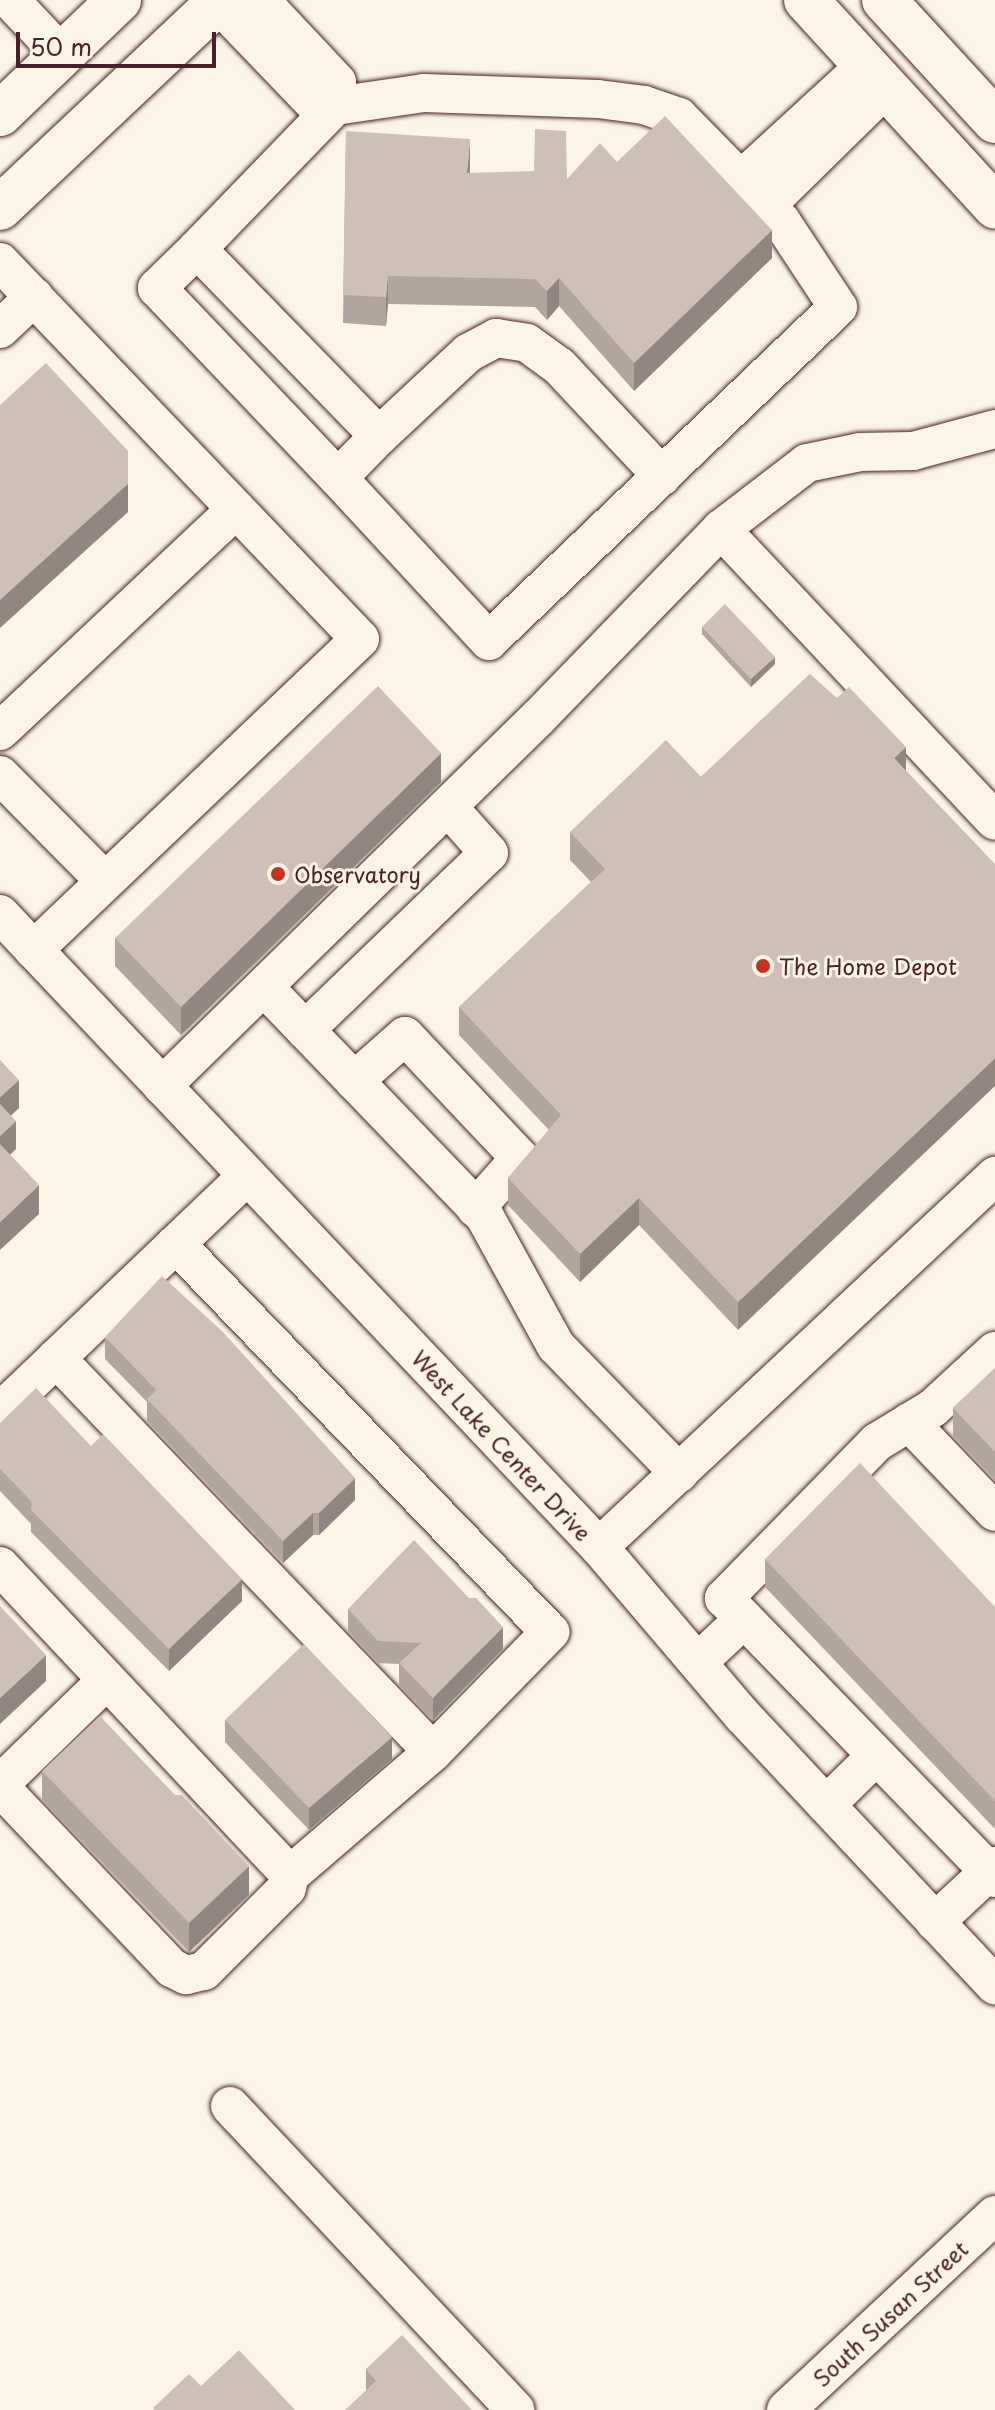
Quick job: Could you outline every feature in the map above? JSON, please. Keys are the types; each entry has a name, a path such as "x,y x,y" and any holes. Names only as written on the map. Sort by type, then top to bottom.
{"main road":[{"path":"0,114 119,0"},
{"path":"806,0 995,206"},
{"path":"884,0 995,121"},
{"path":"0,208 233,1"}],"street":[{"path":"10,0 61,54"},
{"path":"233,1 315,104 335,106 424,93 644,105 679,117 781,221 838,307 489,641 157,288 335,106"},
{"path":"753,192 754,168 876,76"},
{"path":"197,249 379,436"},
{"path":"0,262 360,639 33,950"},
{"path":"0,329 34,297"},
{"path":"338,478 468,353 496,338 527,343 559,366 662,476"},
{"path":"162,1086 448,807 721,529 807,463 860,452 913,451 995,429"},
{"path":"0,731 236,509"},
{"path":"721,529 995,821"},
{"path":"0,775 105,881"},
{"path":"305,1030 489,853 448,807"},
{"name":"West Lake Center Drive","path":"0,914 599,1547 826,1805 995,1985"},
{"path":"264,987 476,1208 556,1346 679,1473"},
{"path":"354,1081 405,1036 520,1158 476,1208"},
{"path":"0,1412 247,1176"},
{"path":"599,1547 995,1176"},
{"path":"107,1680 0,1785 172,1968 186,1975 204,1971 287,1888 290,1875 433,1752 550,1632 176,1244"},
{"path":"935,1922 993,1872 724,1598 877,1442 933,1408 995,1351"},
{"path":"56,1358 433,1752"},
{"path":"909,1422 995,1512"},
{"path":"0,1566 290,1875"},
{"path":"698,1662 744,1619"},
{"path":"826,1805 876,1756"},
{"path":"230,2106 515,2410"},
{"name":"South Susan Street","path":"786,2410 995,2215"}],"building":[{"path":"665,116 772,230 634,363 559,278 547,291 535,279 388,276 386,297 343,295 346,131 470,139 467,173 534,171 535,129 566,131 567,179 600,143 617,162"},
{"path":"46,363 128,451 128,484 0,600 0,405"},
{"path":"725,604 775,657 751,679 702,627"},
{"name":"The Home Depot","path":"810,674 837,698 849,687 906,747 894,758 995,864 995,1058 738,1302 639,1198 580,1254 508,1178 561,1115 459,1007 605,869 570,832 666,740 701,777"},
{"name":"Observatory","path":"378,686 441,753 181,1007 115,938"},
{"path":"0,1060 19,1080 0,1097"},
{"path":"0,1104 16,1121 0,1136"},
{"path":"0,1144 39,1185 0,1222"},
{"path":"162,1276 223,1332 355,1478 319,1513 313,1513 283,1541 147,1399 156,1390 105,1337"},
{"path":"995,1368 995,1452 953,1408"},
{"path":"36,1388 91,1446 103,1434 242,1579 169,1649 31,1510 32,1502 0,1469 0,1423"},
{"path":"860,1463 995,1607 995,1801 765,1559"},
{"path":"414,1540 469,1598 476,1598 503,1627 433,1698 399,1663 421,1643 378,1641 348,1609"},
{"path":"0,1606 46,1655 0,1698"},
{"path":"304,1644 392,1737 309,1808 225,1720"},
{"path":"100,1716 175,1795 182,1795 249,1866 189,1923 42,1771"},
{"path":"402,2335 472,2410 345,2410 376,2381 366,2369"},
{"path":"239,2350 295,2410 154,2410 189,2374 201,2386"}],"place":[{"name":"Observatory","path":"278,874"},
{"name":"The Home Depot","path":"763,966"}]}
